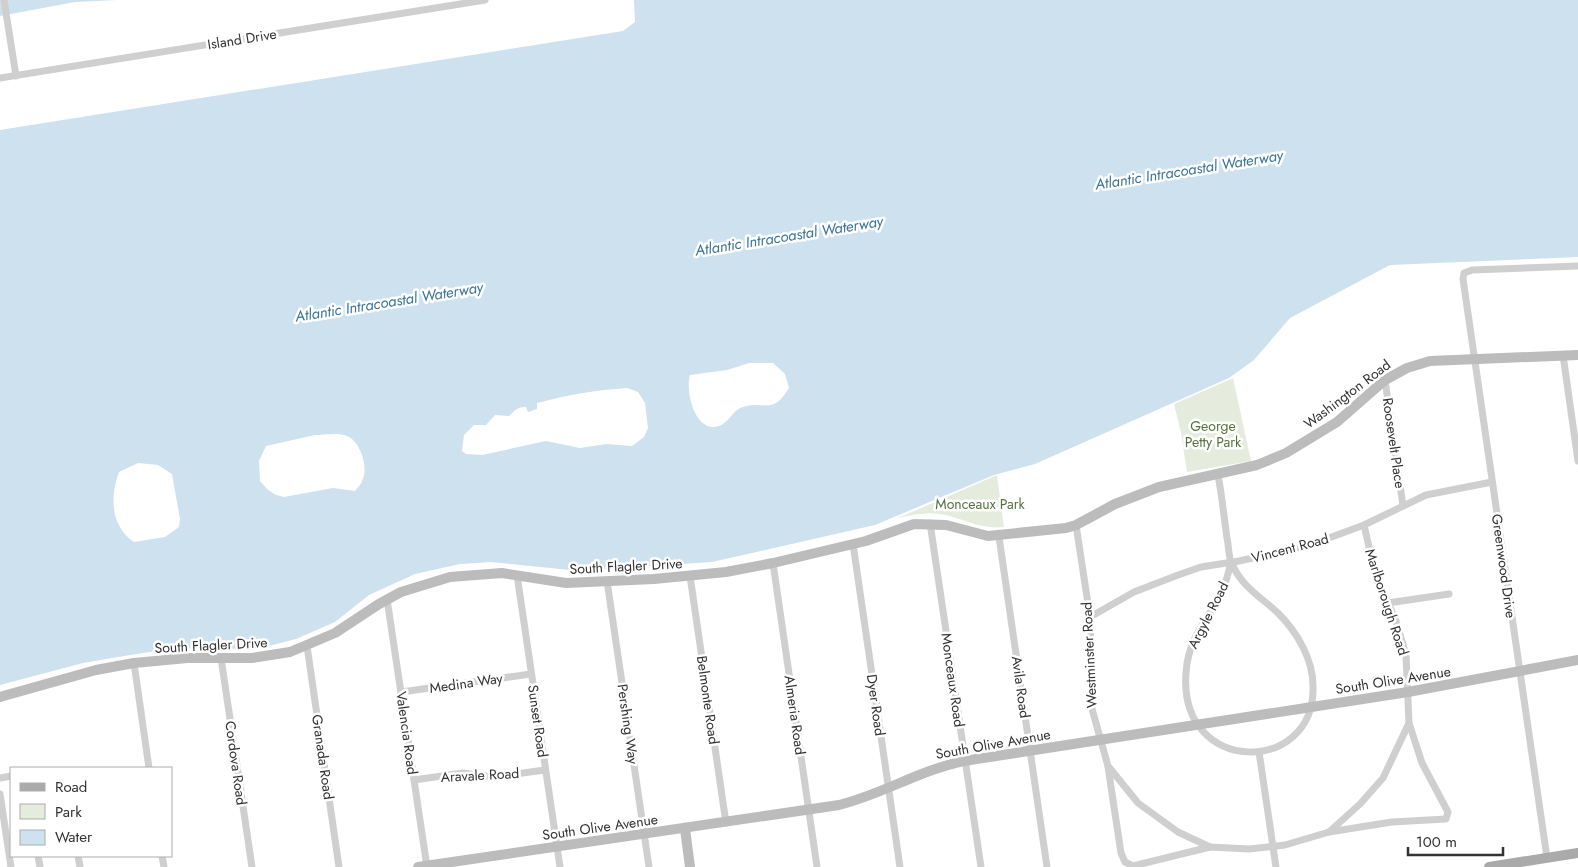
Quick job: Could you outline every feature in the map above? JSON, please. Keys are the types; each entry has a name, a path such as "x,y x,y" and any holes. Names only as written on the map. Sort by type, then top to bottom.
{"main road":[{"path":"1490,867 1509,866 1578,854"}],"street":[{"path":"4,0 16,76"},
{"name":"Island Drive","path":"0,78 485,0"},
{"name":"Greenwood Drive","path":"1547,858 1463,279 1464,273 1472,270 1578,266"},
{"path":"1563,355 1578,461"},
{"name":"Washington Road","path":"999,536 1076,526 1115,504 1159,487 1257,465 1304,444 1337,422 1384,380 1407,368 1430,361 1578,355"},
{"name":"Roosevelt Place","path":"1384,380 1403,506"},
{"path":"1196,725 1210,738 1226,748 1245,753 1259,752 1278,746 1294,735 1306,720 1311,707 1313,684 1309,661 1300,642 1277,612 1252,593 1231,563 1218,475"},
{"name":"Vincent Road","path":"1090,617 1154,583 1201,567 1231,563 1310,545 1364,525 1440,490 1492,482"},
{"name":"South Flagler Drive","path":"0,697 96,670 134,663 188,658 271,656 307,646 335,633 387,599 418,585 450,576 484,573 517,574 566,583 690,576 773,563 853,544 904,527 930,523 946,525 977,535 999,536"},
{"name":"Monceaux Road","path":"930,523 981,867"},
{"name":"Marlborough Road","path":"1273,847 1299,842 1329,832 1360,804 1383,778 1409,722 1406,655 1374,569 1364,525"},
{"name":"Westminster Road","path":"1076,526 1090,617 1090,689 1094,725 1108,766 1132,796 1151,814 1178,832 1210,848 1273,847"},
{"name":"Avila Road","path":"999,536 1047,867"},
{"name":"Dyer Road","path":"853,544 900,867"},
{"name":"Almeria Road","path":"773,563 817,867"},
{"name":"Argyle Road","path":"1196,725 1191,715 1185,686 1187,657 1200,626 1222,592 1231,563"},
{"name":"Sunset Road","path":"517,574 560,867"},
{"name":"Belmonte Road","path":"690,576 726,823"},
{"name":"Pershing Way","path":"608,581 649,867"},
{"path":"1388,603 1449,594"},
{"name":"Valencia Road","path":"387,599 414,780 424,867"},
{"name":"Granada Road","path":"307,646 339,867"},
{"name":"Cordova Road","path":"221,658 252,867"},
{"name":"South Olive Avenue","path":"424,867 809,811 850,803 925,771 964,760 1408,692 1578,660"},
{"path":"134,663 149,767"},
{"name":"Medina Way","path":"401,692 531,674"},
{"path":"1329,832 1392,822 1446,819 1448,812 1422,763 1409,722"},
{"path":"1259,752 1276,867"},
{"path":"1108,766 1121,853 1125,862 1133,866 1210,848"},
{"name":"Aravale Road","path":"414,780 462,773 494,777 545,770"},
{"path":"0,794 11,867"},
{"path":"685,829 690,867"}],"green space":[{"name":"George Petty Park","path":"1233,378 1251,461 1187,472 1174,404"},
{"name":"Monceaux Park","path":"997,475 1004,527 987,527 934,513 898,518"}],"water":[{"path":"0,0 117,0 75,2 0,16"},
{"name":"Atlantic Intracoastal Waterway","path":"634,0 1578,0 1578,257 1390,265 1290,318 1254,360 1229,378 1035,464 994,475 875,525 712,562 580,571 491,562 460,564 415,574 369,595 335,622 296,639 257,649 178,648 136,654 83,663 0,685 0,130 623,31 635,22","holes":["749,363 773,363 785,374 789,388 778,402 768,405 743,407 723,424 711,427 704,424 694,410 689,391 690,375 727,370","627,388 638,392 645,403 648,428 644,437 632,446 606,444 580,448 546,441 482,455 466,454 462,451 464,435 474,425 486,425 495,415 509,416 516,409 523,407 526,407 528,412 537,409 537,403 582,393","335,434 347,436 360,449 365,469 364,476 361,484 355,491 333,488 284,497 276,495 268,490 260,481 259,461 266,446 315,435","138,463 158,465 172,474 180,519 179,527 165,537 134,542 126,535 120,528 114,510 114,491 119,472"]}]}
